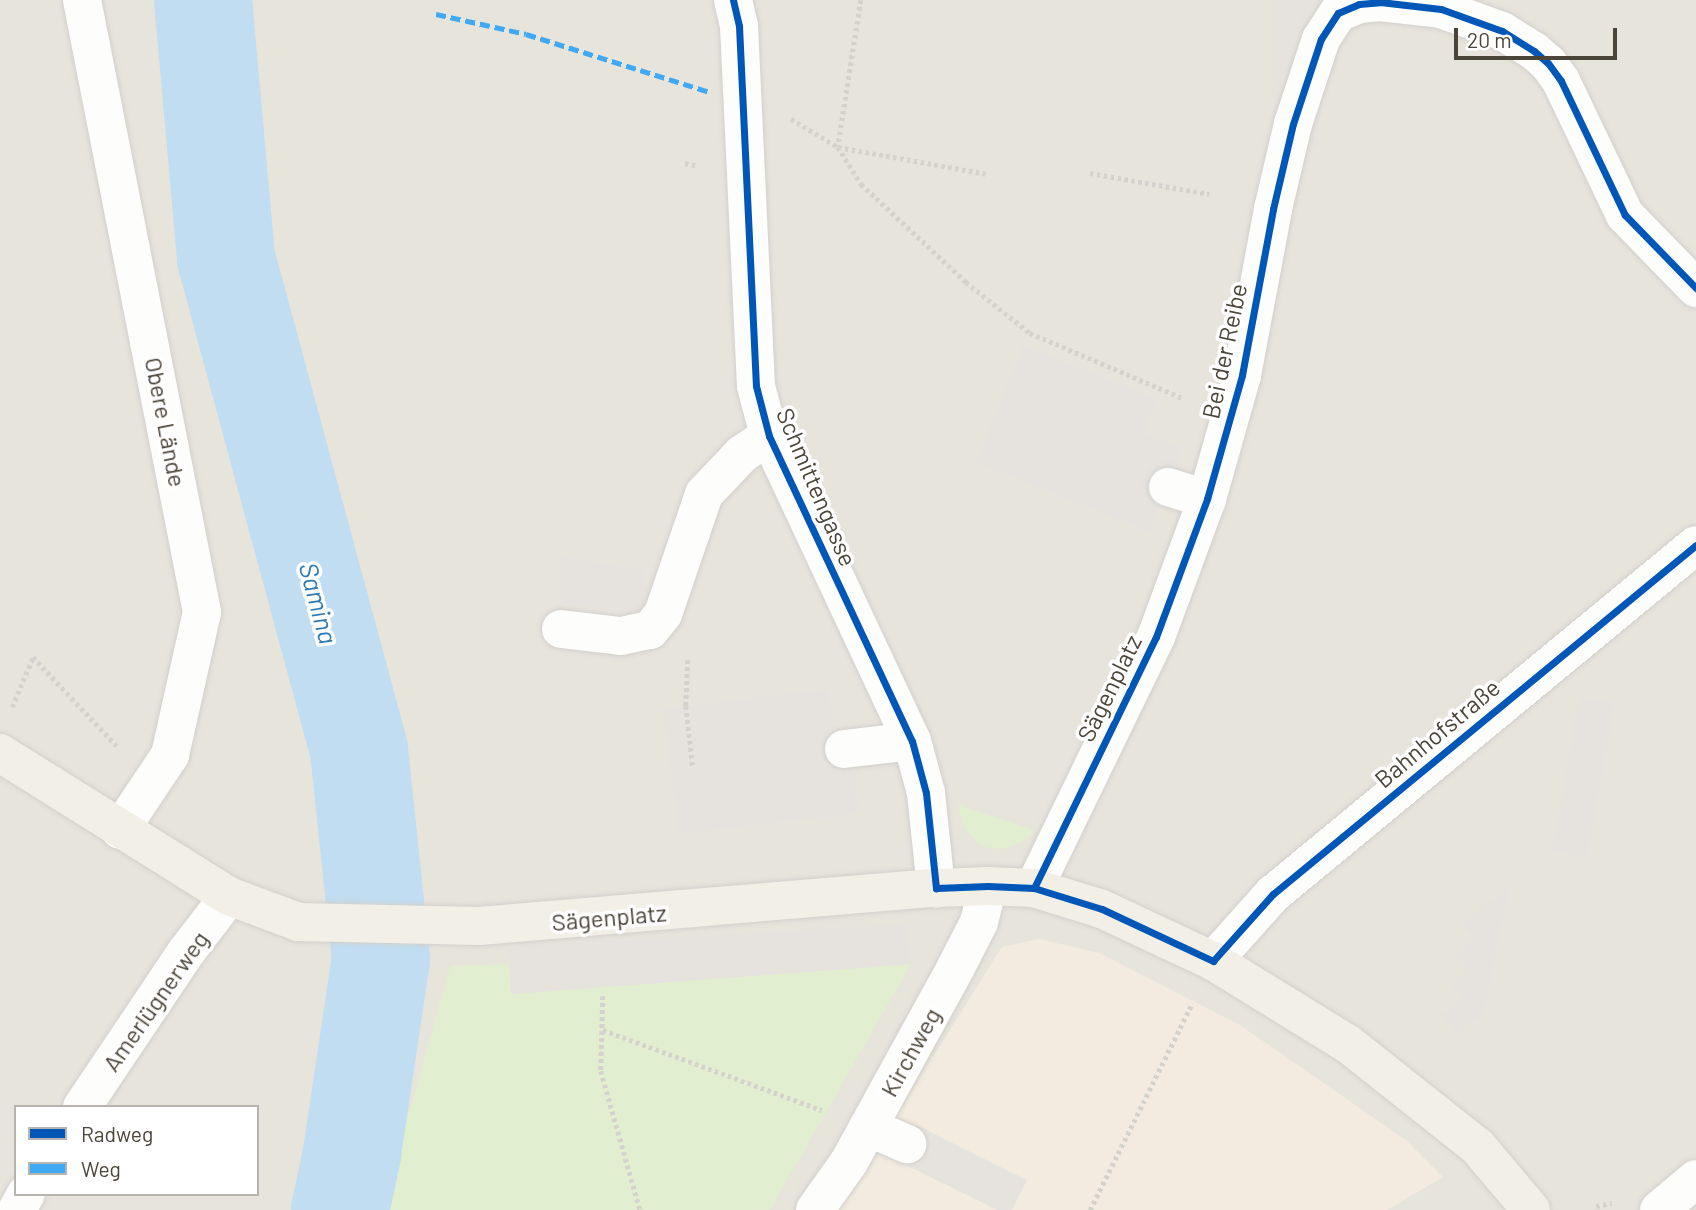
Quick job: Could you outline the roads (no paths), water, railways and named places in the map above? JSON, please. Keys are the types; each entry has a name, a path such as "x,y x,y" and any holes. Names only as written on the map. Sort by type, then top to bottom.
{"main road":[{"name":"Sägenplatz","path":"4,735 120,830 229,896 298,922 456,927 590,919 936,888 988,886 1034,888 1102,909 1213,961 1348,1044 1416,1095 1478,1147 1531,1210"}],"street":[{"name":"Obere Lände","path":"82,0 202,612 170,755 120,830"},
{"name":"Schmittengasse","path":"733,0 739,26 757,386 769,436 912,741 926,793 936,888"},
{"name":"Bei der Reibe","path":"1207,499 1242,375 1273,209 1293,124 1321,38 1338,13 1359,4 1380,2 1441,9 1502,31 1548,63 1561,81 1625,215 1696,288"},
{"path":"561,629 621,636 650,630 663,614 704,494 742,454 769,436"},
{"path":"1168,487 1207,499"},
{"name":"Sägenplatz","path":"1034,888 1156,637 1207,499"},
{"name":"Bahnhofstraße","path":"1213,961 1273,894 1696,545"},
{"path":"844,749 912,741"},
{"name":"Kirchweg","path":"815,1210 849,1162 979,922 988,886"},
{"name":"Amerlügnerweg","path":"83,1105 187,951 229,896"},
{"path":"868,1127 907,1144"},
{"path":"1659,1210 1696,1179"}],"waterway":[{"name":"Samina","path":"203,0 226,258 359,750 381,959 352,1154 340,1210"}]}
